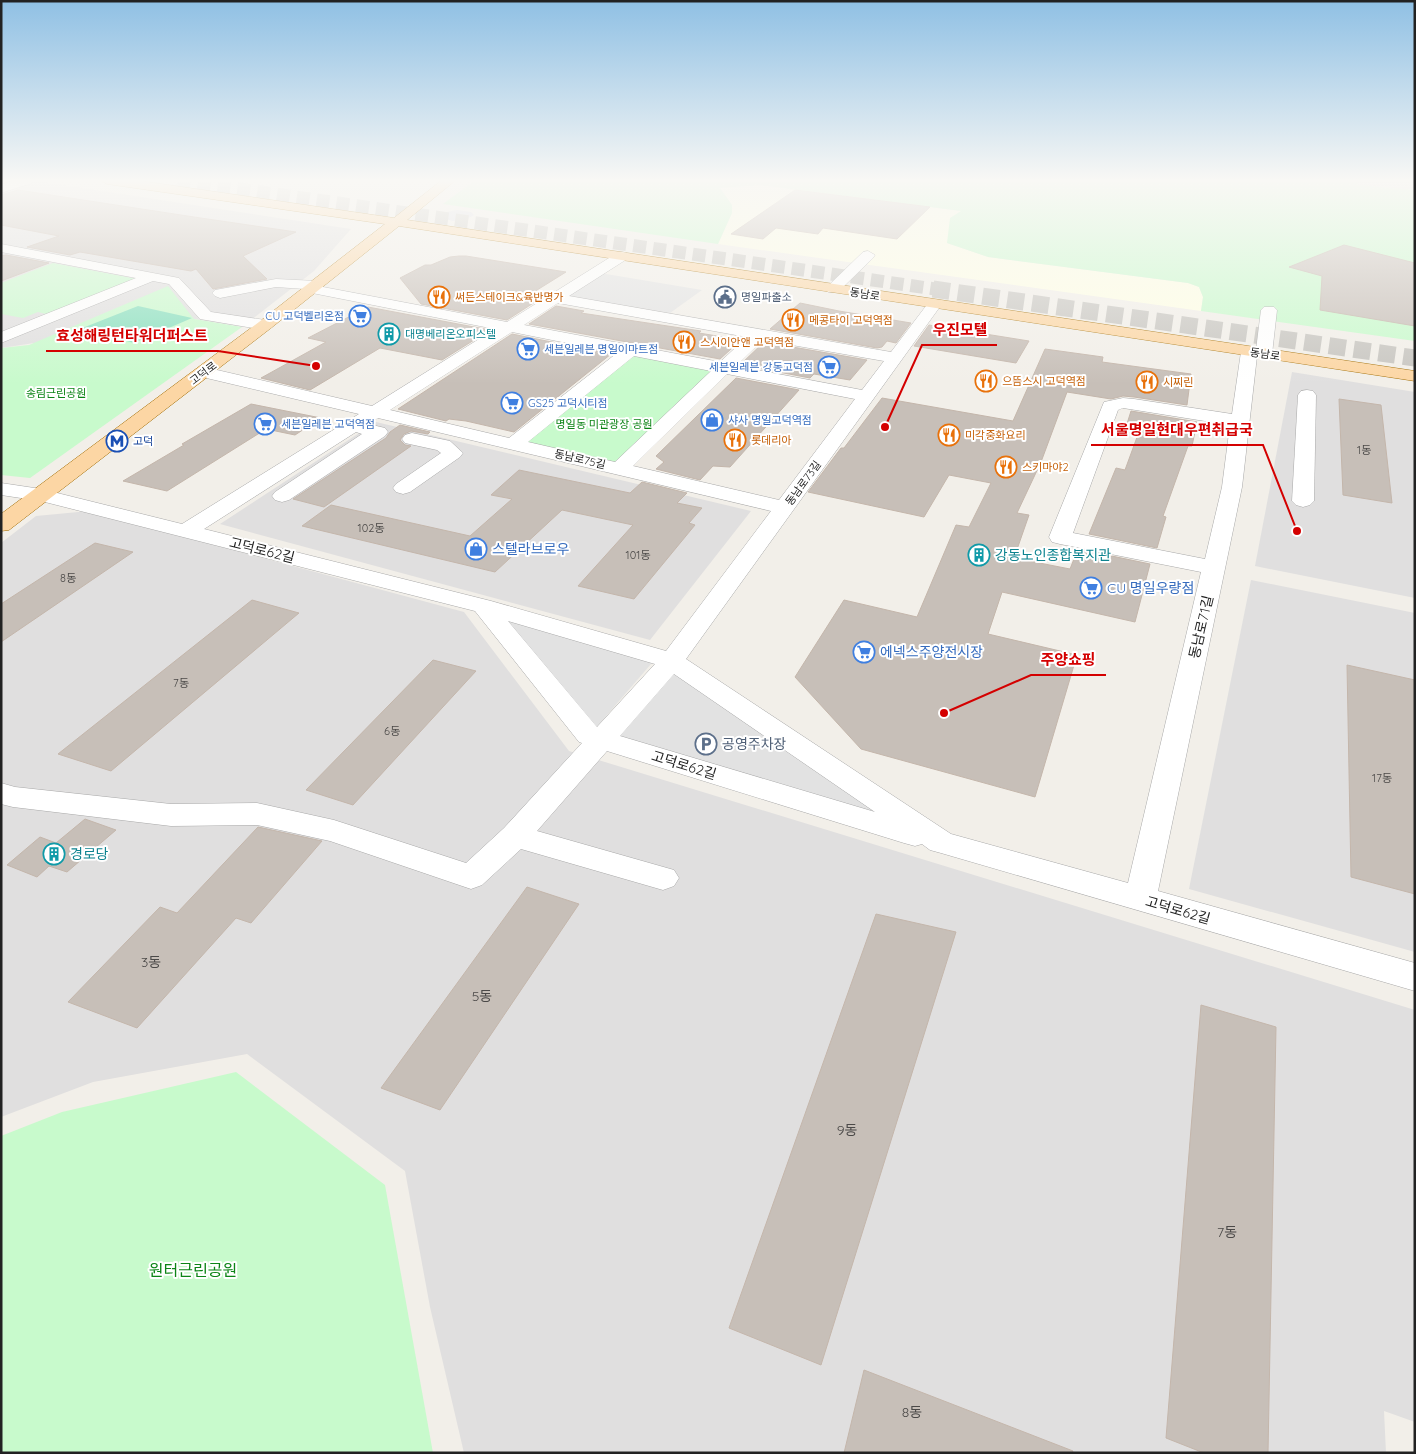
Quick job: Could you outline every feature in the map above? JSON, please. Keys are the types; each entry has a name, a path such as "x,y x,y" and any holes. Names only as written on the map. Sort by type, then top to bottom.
{"main road":[{"name":"고덕로","path":"1,525 265,326 365,248"},
{"name":"동남로","path":"568,248 934,305 1415,376"}],"street":[{"path":"1,248 174,281 206,316 265,326"},
{"path":"833,289 868,255"},
{"path":"186,531 622,256"},
{"path":"1,338 151,277"},
{"path":"220,293 276,283 314,287 867,396"},
{"path":"555,298 895,358"},
{"name":"동남로73길","path":"1,793 13,797 171,815 257,814 334,831 471,877 515,836 672,661 934,305"},
{"name":"동남로71길","path":"1140,899 1232,487 1241,421 1256,353 1269,310"},
{"path":"664,330 677,320"},
{"path":"619,469 759,334"},
{"path":"513,444 634,351 651,341"},
{"name":"동남로75길","path":"204,372 785,508"},
{"path":"1303,501 1307,395"},
{"path":"1214,568 1060,537 1110,406 1129,404 1241,421"},
{"path":"353,426 443,445 453,453 403,488"},
{"path":"282,496 378,432"},
{"name":"고덕로62길","path":"1,489 41,495 484,606 672,661 941,842"},
{"name":"고덕로62길","path":"484,606 589,736 941,842 1415,977"},
{"path":"515,836 663,878"}],"shaded area":[{"path":"1,248 334,248 314,271 242,327 194,319 1,348"},
{"path":"746,248 961,248 988,257 1188,283 1199,287 1203,297 1201,311"},
{"path":"600,273 702,290 670,313 565,296"},
{"path":"1292,372 1415,392 1415,598 1255,566"},
{"path":"376,422 751,511 650,640 220,524"},
{"path":"89,511 464,612 569,751 1415,1010 1415,1422 1384,1411 1386,1453 464,1453 430,1307 405,1171 247,1054 93,1082 1,1117 1,543 36,516"},
{"path":"1251,580 1415,613 1415,952 1189,889"},
{"path":"483,606 657,657 589,736"},
{"name":"공영주차장","path":"672,661 911,822 602,740"}],"green space":[{"path":"961,248 1415,248 1415,341 1201,311 1203,297 1199,287 1188,283 988,257"},
{"path":"53,263 137,279 50,315 38,312 23,318 1,314 1,283"},
{"name":"송림근린공원","path":"168,286 194,319 242,327 30,478 1,475 1,348 29,345"},
{"path":"138,306 192,318 134,343 80,329"},
{"name":"명일동 미관광장 공원","path":"633,354 715,369 615,464 522,443"},
{"name":"원터근린공원","path":"236,1072 385,1185 433,1453 1,1453 1,1136 62,1112"}],"building":[{"path":"32,248 261,248 243,256 267,279 213,289 196,269 191,271 80,252 70,255"},
{"path":"1337,248 1355,248 1415,263 1415,326 1320,310 1322,276 1289,267"},
{"path":"6,255 49,263 1,281 1,256"},
{"path":"459,256 566,272 521,300 535,302 507,320 421,304 400,278 425,265 431,265 450,257"},
{"path":"800,303 911,323 896,343 887,341 882,347 877,348 770,329"},
{"path":"556,306 584,311 581,313 701,331 699,333 741,340 720,359 529,324"},
{"name":"대명베리온오피스텔","path":"368,307 490,330 442,360 380,348 310,390 261,378 326,342 308,338"},
{"path":"929,325 1029,341 1016,363 914,346"},
{"path":"512,334 611,354 514,432 466,421 449,419 446,421 398,409"},
{"path":"764,342 867,360 850,380 814,374 810,378 747,366 749,364 742,363"},
{"path":"1045,349 1103,357 1102,362 1191,374 1187,405 1134,397 1123,396 1111,399 1067,392 1041,462 1017,513 1029,515 1014,558 1070,569 1078,549 1150,564 1135,622 1002,592 988,634 1077,655 1035,797 861,749 795,677 844,600 917,617 956,525 969,527 991,483 949,475 924,517 808,492 841,448 844,448 882,398 1013,421"},
{"path":"736,378 799,390 730,467 713,466 700,480 656,469 664,462 656,456"},
{"path":"1339,399 1381,405 1392,503 1343,495"},
{"path":"251,404 321,418 295,435 266,429 167,491 123,481 184,445 182,444"},
{"path":"1131,411 1197,422 1192,446 1188,446 1163,516 1166,517 1157,548 1089,534 1116,468 1125,470 1140,429 1126,427"},
{"path":"400,425 430,432 428,434 411,431 404,434 400,440 405,445 411,446 324,507 293,499 386,438 390,432"},
{"path":"519,470 630,493 642,482 687,493 677,503 702,508 689,523 695,525 634,599 578,586 633,525 562,510 495,572 302,526 331,505 470,536 512,499 491,495"},
{"path":"95,543 133,552 1,642 1,604"},
{"path":"252,600 299,613 111,771 58,754"},
{"path":"433,660 476,671 353,805 306,790"},
{"path":"1347,665 1415,680 1415,894 1351,877"},
{"name":"경로당","path":"85,819 116,830 67,872 49,866 37,877 7,865 40,837 56,843"},
{"path":"258,827 322,841 251,923 236,918 137,1028 68,1002 160,907 177,913"},
{"path":"527,887 579,904 440,1110 381,1088"},
{"path":"876,914 956,932 821,1365 729,1328"},
{"path":"1201,1005 1276,1027 1268,1453 1204,1453 1166,1438"},
{"path":"864,1370 1073,1451 1072,1453 844,1453"}],"tunnel":[{"path":"649,248 942,290"},
{"path":"933,289 1415,358"}],"place":[{"name":"써든스테이크&육반명가","path":"439,297"},
{"name":"명일파출소","path":"725,297"},
{"name":"CU 고덕벨리온점","path":"360,316"},
{"name":"메콩타이 고덕역점","path":"793,320"},
{"name":"대명베리온오피스텔","path":"389,334"},
{"name":"스시이안앤 고덕역점","path":"684,342"},
{"name":"세븐일레븐 명일이마트점","path":"528,349"},
{"name":"효성해링턴타워더퍼스트","path":"316,366"},
{"name":"세븐일레븐 강동고덕점","path":"829,367"},
{"name":"으뜸스시 고덕역점","path":"986,381"},
{"name":"시찌린","path":"1147,382"},
{"name":"GS25 고덕시티점","path":"512,403"},
{"name":"샤사 명일고덕역점","path":"712,420"},
{"name":"세븐일레븐 고덕역점","path":"265,424"},
{"name":"우진모텔","path":"885,427"},
{"name":"미각중화요리","path":"949,435"},
{"name":"롯데리아","path":"735,440"},
{"name":"고덕","path":"117,441"},
{"name":"스키마야2","path":"1006,467"},
{"name":"서울명일현대우편취급국","path":"1297,531"},
{"name":"스텔라브로우","path":"476,549"},
{"name":"강동노인종합복지관","path":"979,555"},
{"name":"CU 명일우량점","path":"1091,588"},
{"name":"에넥스주양전시장","path":"864,652"},
{"name":"주양쇼핑","path":"944,713"},
{"name":"공영주차장","path":"706,744"},
{"name":"경로당","path":"54,854"}]}
